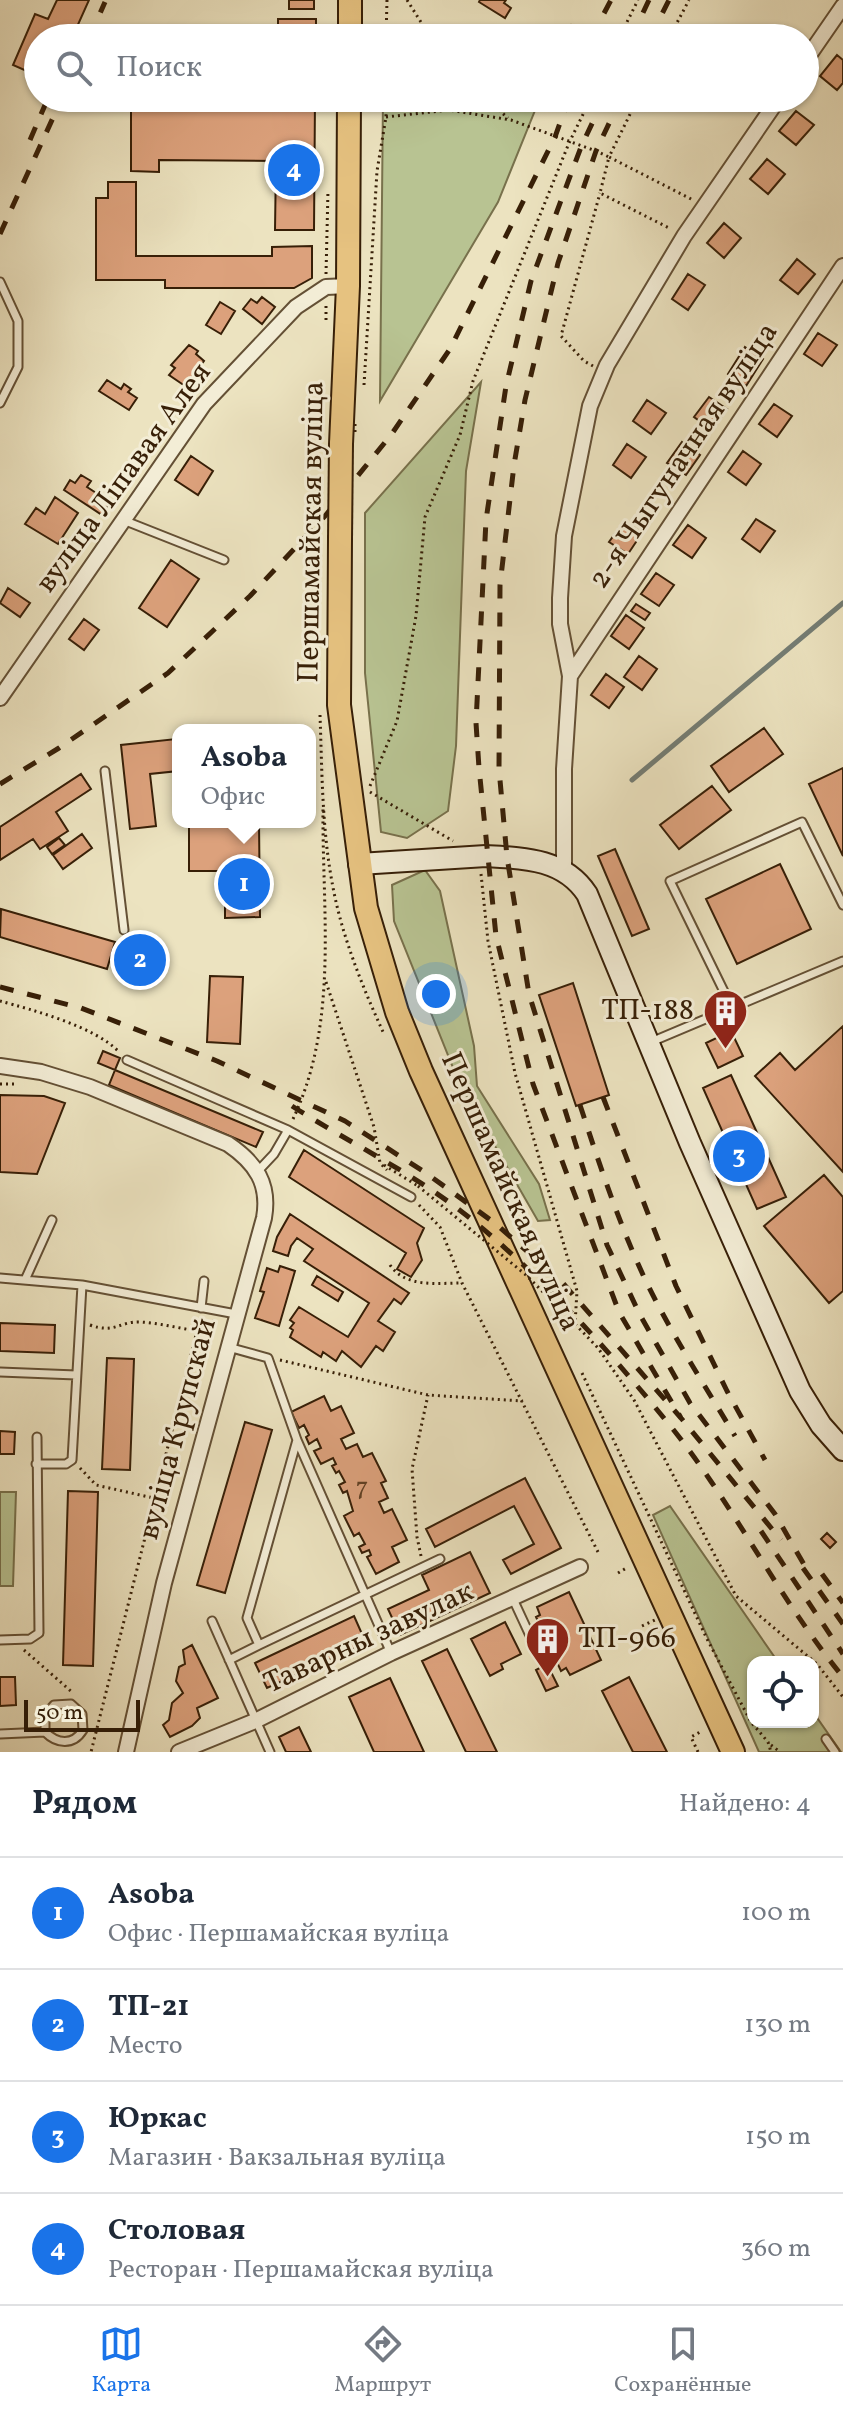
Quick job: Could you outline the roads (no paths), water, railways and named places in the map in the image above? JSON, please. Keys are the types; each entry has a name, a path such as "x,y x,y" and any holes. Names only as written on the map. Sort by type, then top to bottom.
{"main road":[{"path":"350,0 350,24"},
{"name":"Першамайская вуліца","path":"348,112 337,287 341,444 339,705 366,908 380,959 421,1071 733,1752"},
{"path":"359,864 479,856 536,860 564,870 577,879 587,894 690,1143 800,1391 821,1425 843,1450"}],"street":[{"path":"819,41 843,6"},
{"path":"564,870 564,769 570,676 560,624 564,536 590,406 604,371 684,236 769,112"},
{"name":"2-я Чыгуначная вуліца","path":"570,676 843,266"},
{"name":"вуліца Ліпавая Алея","path":"0,698 204,404 296,307 337,287"},
{"path":"0,1066 41,1072 90,1087 228,1144 245,1155 258,1171"},
{"name":"вуліца Крупскай","path":"126,1752 164,1583 267,1202 258,1171"},
{"name":"Таварны завулак","path":"179,1752 255,1721 391,1653 580,1567"}],"lane":[{"path":"0,282 18,321 18,367 0,403"},
{"path":"123,520 224,560"},
{"path":"105,771 124,930"},
{"path":"733,1010 670,881 802,822 843,905"},
{"path":"649,1043 843,961"},
{"path":"127,1060 288,1130 411,1197"},
{"path":"258,1171 274,1154 288,1130"},
{"path":"25,1280 52,1220"},
{"path":"0,1278 82,1285 236,1314"},
{"path":"201,1308 204,1281"},
{"path":"36,1464 66,1464 72,1460 82,1285"},
{"path":"227,1347 268,1358 297,1440 391,1653"},
{"path":"0,1372 76,1375"},
{"path":"0,1640 30,1639 39,1633 37,1437"},
{"path":"259,1645 247,1618 297,1440"},
{"path":"229,1660 440,1559"},
{"path":"513,1599 539,1655"},
{"path":"212,1621 270,1752"},
{"path":"0,1734 45,1732 56,1741 74,1740 83,1730 82,1714 71,1704 62,1702 54,1705 45,1715 45,1732"},
{"path":"826,1739 835,1752"}],"waterway":[{"path":"632,780 843,603"}],"railway":[{"path":"598,24 611,0"},
{"path":"638,24 649,0"},
{"path":"657,24 669,0"},
{"path":"95,24 105,2"},
{"path":"30,140 42,112"},
{"path":"0,234 56,112"},
{"path":"0,784 59,748 168,673 250,596 325,516 391,435 450,349 555,137 564,112"},
{"path":"597,112 581,147 531,281 506,386 486,520 476,723 496,936 533,1084 619,1312 681,1418"},
{"path":"614,112 596,151 558,263 525,400 514,465 500,585 499,769 507,857 529,994 607,1245 640,1315 690,1403 775,1514 810,1575"},
{"path":"0,987 81,1008 217,1061 345,1121 426,1173 496,1224 561,1281 681,1418 781,1540"},
{"path":"603,1097 676,1286 727,1391 765,1460"},
{"path":"580,1105 617,1213 644,1277 676,1338 735,1436"},
{"path":"292,1106 406,1173 450,1203 498,1242 577,1318 695,1458 798,1616 843,1677"},
{"path":"761,1531 843,1654"},
{"path":"803,1568 843,1624"},
{"path":"822,1574 843,1603"}],"place":[{"name":"Столовая","path":"294,170"},
{"name":"Asoba","path":"244,884"},
{"name":"ТП-21","path":"140,960"},
{"name":"ТП-188","path":"725,1050"},
{"name":"Юркас","path":"739,1156"},
{"name":"ТП-966","path":"547,1678"}]}
